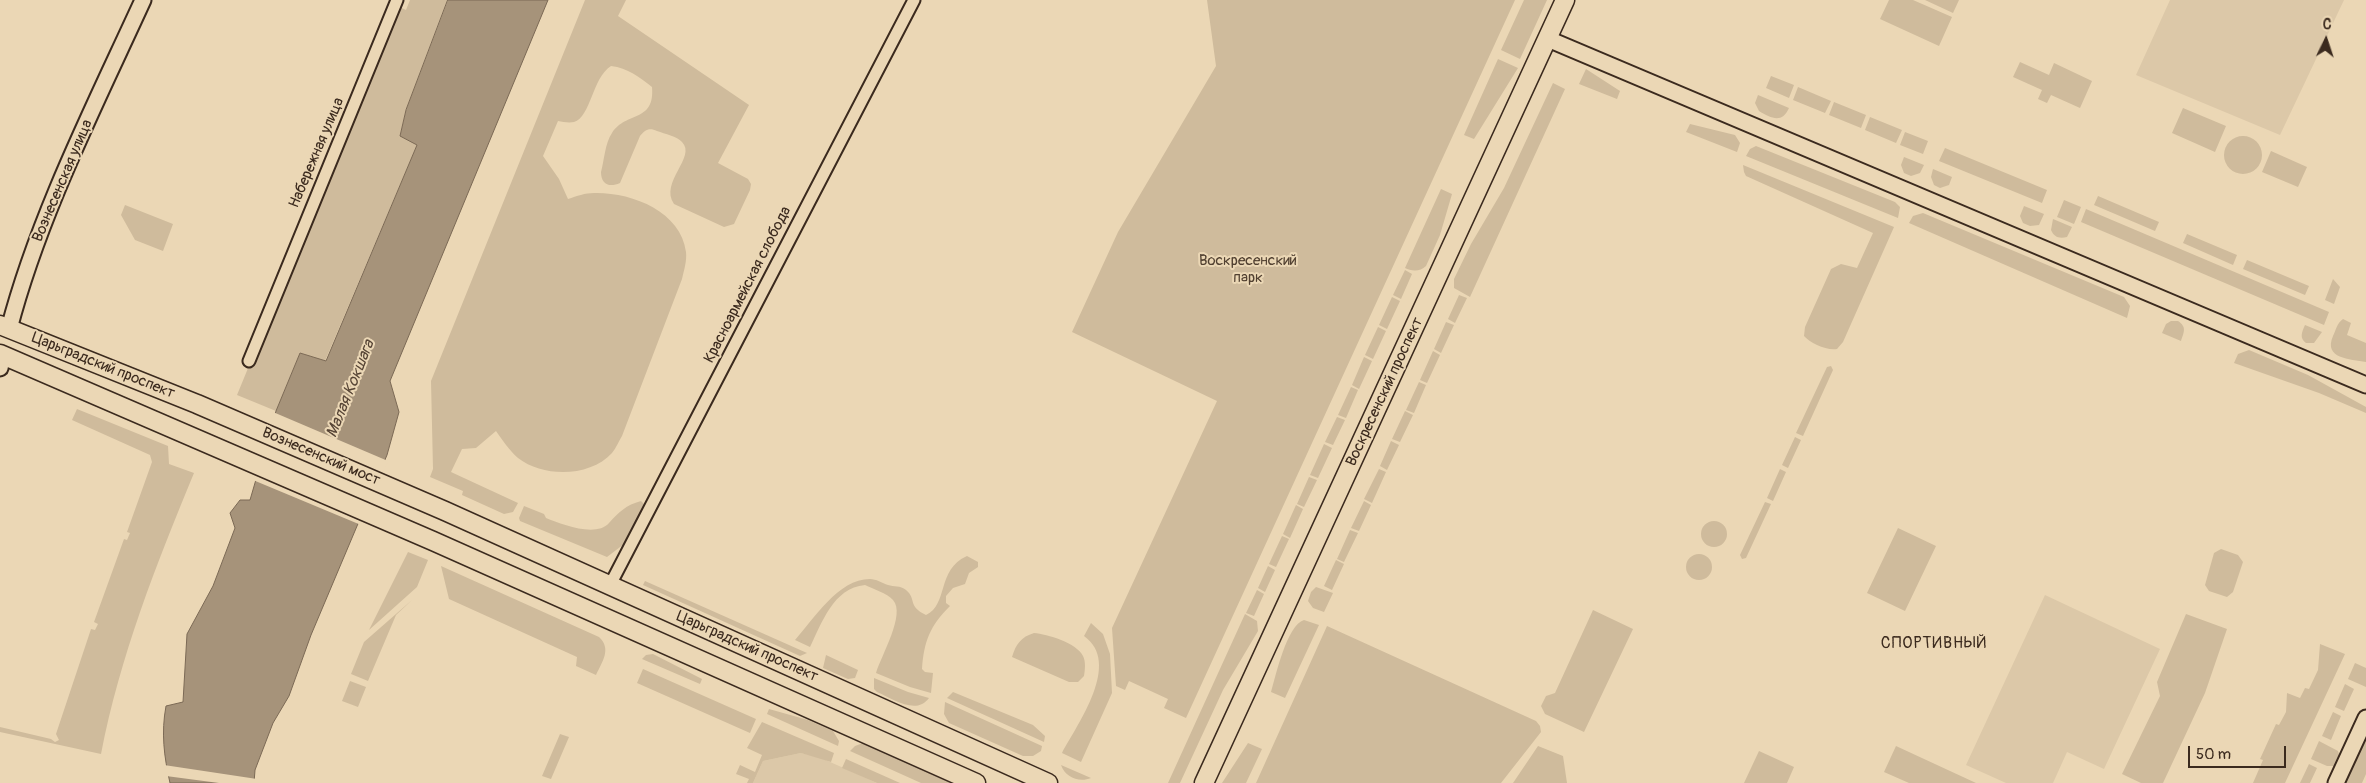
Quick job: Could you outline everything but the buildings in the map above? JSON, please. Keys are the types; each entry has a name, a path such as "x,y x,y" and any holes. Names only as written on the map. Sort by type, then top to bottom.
{"main road":[{"name":"Вознесенская улица","path":"1,359 4,327 62,178 143,0"},
{"name":"Воскресенский проспект","path":"1204,783 1565,0"},
{"path":"1548,39 2366,385"},
{"name":"Царьградский проспект","path":"4,327 197,404"},
{"name":"Царьградский проспект","path":"1,359 184,433 976,783"},
{"name":"Вознесенский мост","path":"197,404 445,511"},
{"name":"Царьградский проспект","path":"445,511 1048,783"},
{"path":"2336,783 2366,718"}],"street":[{"name":"Набережная улица","path":"249,361 265,317 395,0"},
{"name":"Красноармейская слобода","path":"610,585 914,0"}],"shaded area":[{"path":"2170,0 2344,0 2280,135 2136,75"},
{"path":"2045,595 2160,649 2104,769 2067,752 2053,783 2006,783 1966,765"},
{"path":"801,753 819,757 877,783 753,783 763,761"}],"green space":[{"path":"410,0 448,0 406,110 400,135 417,145 325,361 300,353 276,411 237,395 397,6 406,10"},
{"path":"585,0 626,0 618,16 749,105 718,163 748,179 751,184 734,224 724,227 674,204 671,196 671,187 685,155 685,148 677,138 649,129 640,136 620,183 606,184 602,179 601,172 606,147 612,133 618,126 644,112 652,98 652,87 638,76 623,69 611,66 605,72 580,119 574,122 558,121 543,156 559,179 568,199 594,193 608,194 638,200 652,207 675,225 682,238 686,252 686,262 682,279 622,436 612,453 603,461 592,467 566,472 553,472 541,469 529,465 518,458 496,431 476,448 462,449 451,472 518,503 513,512 504,514 462,495 463,491 430,477 433,469 431,381"},
{"name":"Воскресенский парк","path":"1207,0 1515,0 1186,718 1164,708 1168,699 1129,681 1125,690 1116,686 1112,628 1217,401 1072,332 1118,232 1216,66"},
{"path":"1524,0 1547,0 1520,59 1501,50"},
{"path":"1889,0 1913,0 1952,17 1939,46 1880,19"},
{"path":"1925,0 1959,0 1953,13"},
{"path":"1498,59 1518,68 1474,139 1464,135"},
{"path":"2020,62 2049,75 2054,63 2092,81 2080,108 2051,95 2047,103 2038,99 2042,90 2013,77"},
{"path":"1586,69 1620,91 1617,99 1579,84"},
{"path":"1771,76 1794,85 1789,98 1766,88"},
{"path":"1553,83 1565,89 1470,297 1454,288 1454,279 1471,244 1504,188"},
{"path":"1798,87 1831,101 1825,113 1793,100"},
{"path":"1758,95 1789,108 1780,118 1768,116 1759,111 1755,103"},
{"path":"1834,102 1866,115 1861,128 1829,115"},
{"path":"2183,108 2226,126 2215,152 2172,133"},
{"path":"1870,117 1902,130 1896,143 1865,130"},
{"path":"1690,124 1735,135 1740,143 1737,152 1686,132"},
{"path":"1905,132 1928,141 1923,154 1900,145"},
{"path":"2243,136 2250,137 2256,142 2261,148 2261,162 2256,168 2250,173 2243,174 2236,173 2230,168 2225,162 2224,155 2225,148 2230,142 2236,137"},
{"path":"1756,146 1895,202 1900,207 1898,218 1746,156 1750,149"},
{"path":"1945,148 2047,190 2042,203 1939,161"},
{"path":"2271,151 2307,167 2298,187 2262,172"},
{"path":"1904,157 1924,165 1920,173 1911,176 1904,173 1901,165"},
{"path":"1743,165 1894,227 1843,342 1837,349 1824,348 1810,341 1804,336 1805,327 1831,269 1841,264 1857,268 1873,233 1746,176"},
{"path":"1933,169 1952,177 1949,185 1940,188 1934,185 1931,177"},
{"path":"1441,189 1452,194 1440,235 1426,266 1416,270 1405,268"},
{"path":"2098,196 2159,222 2155,231 2094,205"},
{"path":"2064,200 2081,207 2074,224 2057,217"},
{"path":"125,205 173,224 163,251 135,240 121,215"},
{"path":"2024,206 2044,214 2039,225 2030,226 2023,223 2020,216"},
{"path":"2086,209 2329,312 2324,325 2081,222"},
{"path":"1923,213 2124,297 2130,306 2127,318 1909,223 1913,216"},
{"path":"2053,219 2072,227 2067,237 2059,238 2055,236 2051,230"},
{"path":"2187,234 2237,255 2233,265 2183,243"},
{"path":"2247,260 2309,286 2305,295 2243,269"},
{"path":"1405,270 1412,274 1401,299 1393,295"},
{"path":"2333,279 2340,287 2334,304 2325,300"},
{"path":"1459,295 1467,298 1455,323 1448,319"},
{"path":"1392,297 1400,301 1387,329 1379,325"},
{"path":"2343,319 2351,323 2347,335 2366,343 2366,362 2346,359 2335,354 2332,349 2333,336"},
{"path":"2171,321 2178,321 2183,325 2184,332 2181,341 2162,333 2166,324"},
{"path":"1446,322 1454,325 1441,353 1434,349"},
{"path":"2305,325 2322,332 2314,343 2306,343 2302,339"},
{"path":"1378,327 1386,331 1373,359 1365,355"},
{"path":"2249,350 2308,375 2366,407 2366,413 2319,393 2234,363 2238,354"},
{"path":"1433,351 1440,355 1427,383 1420,380"},
{"path":"1364,357 1372,361 1359,389 1352,385"},
{"path":"1831,366 1833,370 1803,436 1796,433 1827,367"},
{"path":"1419,382 1426,385 1414,413 1406,410"},
{"path":"1351,387 1358,390 1346,418 1338,415"},
{"path":"77,409 168,446 169,464 194,473 140,611 118,682 101,754 0,732 0,727 51,739 55,742 59,740 56,734 91,629 95,630 98,624 94,622 124,539 127,540 130,533 127,532 152,462 150,455 72,420"},
{"path":"1405,411 1413,415 1400,442 1392,439"},
{"path":"1337,417 1345,420 1333,445 1325,442"},
{"path":"1795,437 1801,440 1788,468 1782,465"},
{"path":"1391,441 1399,445 1387,470 1380,466"},
{"path":"1324,444 1332,448 1318,478 1310,475"},
{"path":"1379,469 1386,472 1372,503 1364,499"},
{"path":"1780,469 1786,472 1773,501 1767,498"},
{"path":"1309,477 1317,480 1304,507 1297,504"},
{"path":"641,501 644,504 644,511 634,524 624,544 607,557 520,521 519,518 524,506 560,523 587,530 596,529 609,523 627,507"},
{"path":"1364,501 1371,505 1359,531 1351,528"},
{"path":"1765,502 1771,504 1746,558 1742,559 1740,555"},
{"path":"1296,505 1303,509 1290,538 1283,534"},
{"path":"1714,521 1723,525 1727,534 1723,543 1714,547 1705,543 1701,534 1705,525"},
{"path":"1898,528 1936,546 1905,611 1867,593"},
{"path":"1350,530 1358,533 1344,562 1337,559"},
{"path":"1282,536 1289,539 1276,567 1269,564"},
{"path":"2221,549 2238,555 2243,562 2233,592 2227,597 2209,591 2205,585 2214,553"},
{"path":"408,552 428,560 417,587 369,630"},
{"path":"1699,554 1708,558 1712,567 1708,576 1699,580 1690,576 1686,567 1690,558"},
{"path":"967,556 978,562 978,567 969,573 965,584 953,588 946,596 946,603 950,606 937,620 926,642 922,669 925,672 933,673 931,693 910,687 876,673 895,625 896,606 887,595 865,585 854,588 837,600 824,618 810,647 795,640 837,593 858,581 872,579 904,588 911,596 916,609 926,615 938,603 946,578 951,570 957,562"},
{"path":"1336,560 1344,564 1332,590 1324,586"},
{"path":"441,566 599,637 605,646 605,656 596,675 576,666 577,657 449,599"},
{"path":"1268,566 1275,570 1265,592 1258,588"},
{"path":"645,581 807,653 800,656 643,585"},
{"path":"1316,587 1333,593 1324,612 1313,608 1308,601 1311,592"},
{"path":"1257,590 1264,594 1254,616 1246,613"},
{"path":"412,600 396,615 368,681 351,674 364,642"},
{"path":"1593,610 1633,629 1584,732 1545,714 1541,706 1546,696 1555,693"},
{"path":"1245,614 1257,621 1258,631 1223,690 1180,783 1168,783"},
{"path":"2186,614 2227,629 2205,693 2163,783 2141,783 2122,774 2160,696 2157,682"},
{"path":"1304,620 1319,625 1285,698 1271,692 1287,640 1292,631"},
{"path":"1091,623 1103,634 1110,654 1112,693 1081,762 1062,753 1086,710 1098,677 1099,661 1095,648 1084,636"},
{"path":"1327,626 1536,721 1540,726 1541,732 1501,783 1256,783"},
{"path":"1034,633 1061,640 1080,651 1085,661 1084,676 1078,682 1069,682 1012,657 1015,648 1020,642"},
{"path":"2320,644 2345,654 2285,783 2253,783 2263,760 2260,759 2276,724 2279,725 2286,712 2287,693 2300,698 2305,688 2309,689 2318,670"},
{"path":"653,654 702,679 700,684 642,659 646,655"},
{"path":"826,655 858,670 855,678 848,679 823,668"},
{"path":"2355,663 2366,668 2366,687 2348,679"},
{"path":"643,669 756,719 750,733 637,683"},
{"path":"874,678 908,692 929,698 918,706 904,704 877,692 874,689"},
{"path":"350,681 366,687 358,707 342,701"},
{"path":"2345,684 2354,689 2344,711 2335,707"},
{"path":"953,692 1033,725 1045,736 1044,742 947,698"},
{"path":"945,702 1042,746 1041,751 1033,756 1023,756 949,723 944,714"},
{"path":"769,709 808,720 833,731 839,741 838,746 767,714"},
{"path":"2333,712 2341,716 2331,740 2322,736"},
{"path":"762,722 834,753 831,762 801,753 763,761 753,783 747,783 749,779 736,774 740,765 755,772 762,755 747,748"},
{"path":"560,734 569,737 551,779 542,776"},
{"path":"2366,737 2366,774 2362,783 2345,783"},
{"path":"2319,741 2338,751 2340,757 2334,766 2327,766 2311,759"},
{"path":"863,743 951,783 921,783 850,751 855,746"},
{"path":"1248,743 1262,749 1246,783 1222,783"},
{"path":"1538,746 1563,756 1567,783 1513,783"},
{"path":"1896,746 1976,783 1909,783 1884,772"},
{"path":"1759,751 1794,767 1787,783 1744,783"},
{"path":"846,759 900,783 877,783 842,768"},
{"path":"2309,764 2317,768 2310,783 2300,783"},
{"path":"1061,765 1091,778 1082,780 1073,778 1066,773"}],"water":[{"name":"Малая Кокшага","path":"448,0 548,0 390,381 399,412 387,455 311,635 289,696 273,723 255,770 254,783 170,783 164,744 164,716 166,706 183,702 187,634 213,586 235,528 230,513 240,500 250,500 276,411 300,353 326,361 417,145 400,136 406,110"}],"pier":[{"path":"273,412 388,461 361,525 253,480"},
{"path":"164,765 257,779 257,783 219,783 166,776"}],"district":[{"name":"СПОРТИВНЫЙ","path":"1934,644"}]}
